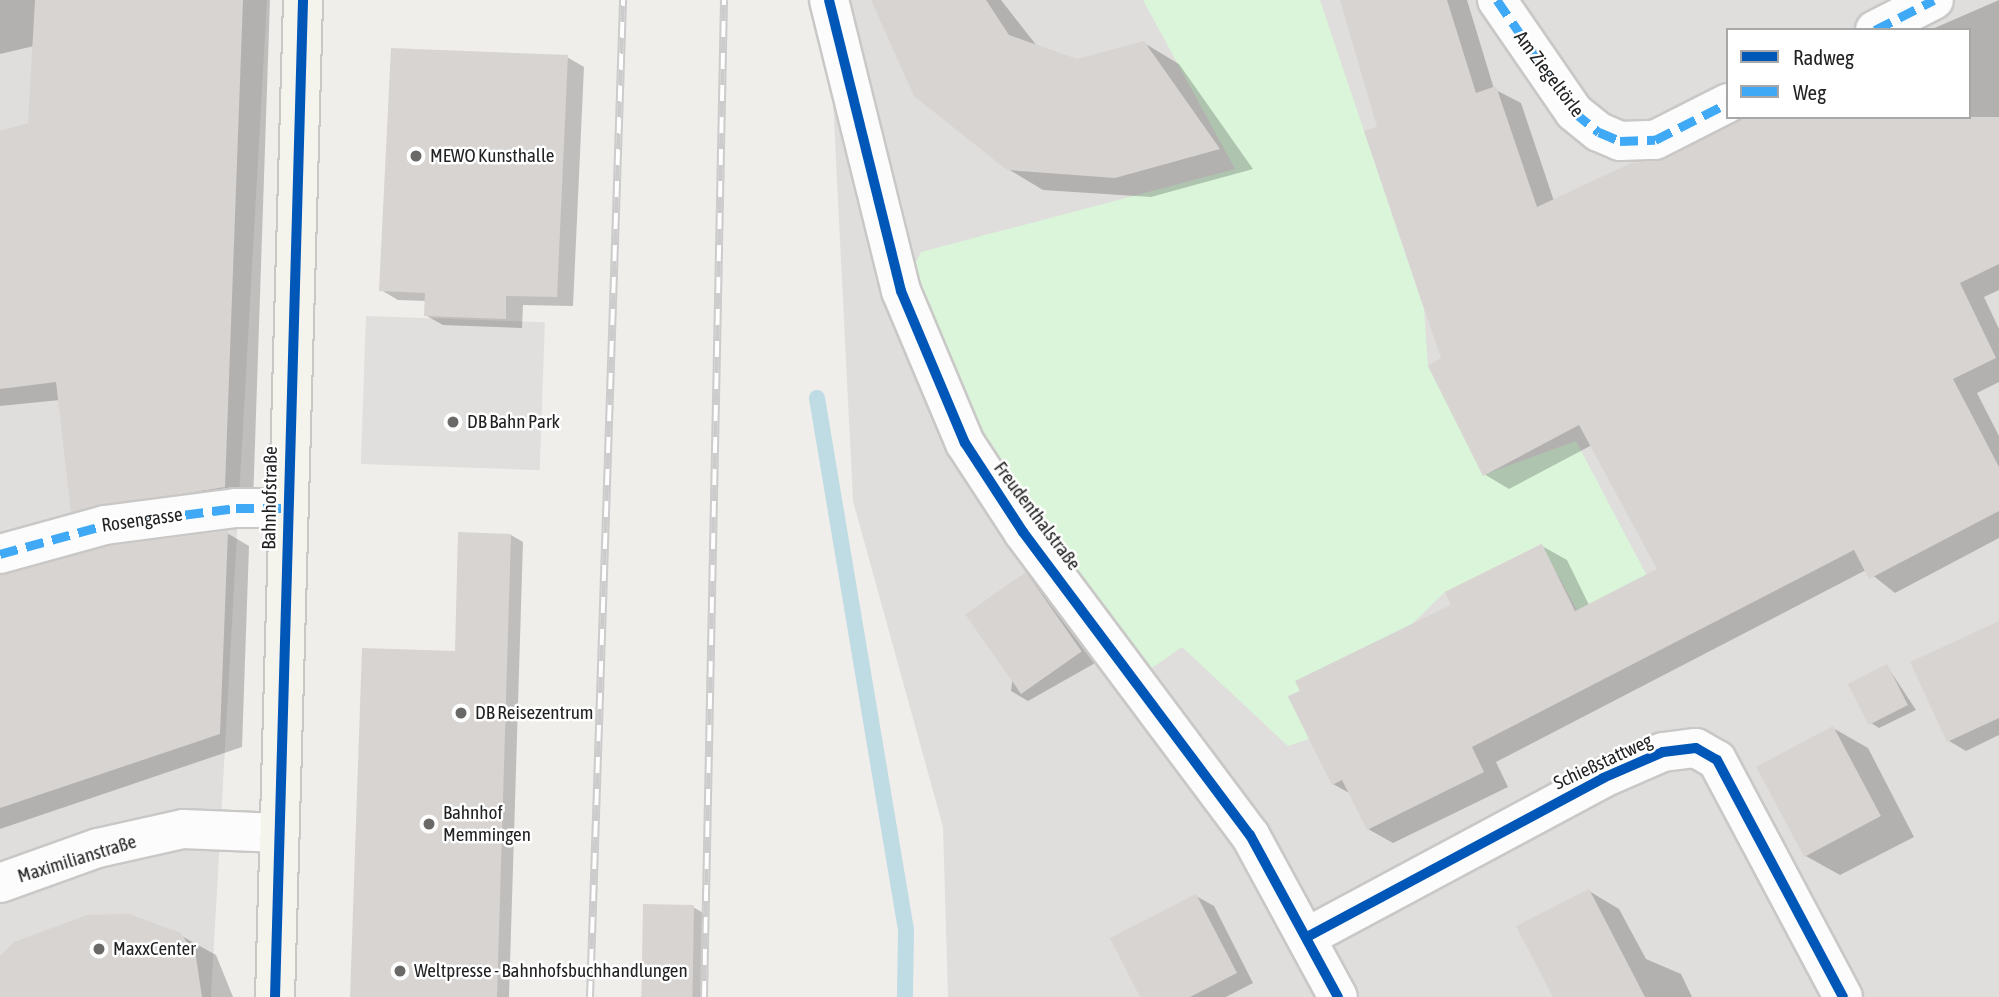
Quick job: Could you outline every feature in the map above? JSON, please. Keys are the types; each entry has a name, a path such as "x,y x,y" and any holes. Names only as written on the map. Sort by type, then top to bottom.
{"street":[{"name":"Bahnhofstraße","path":"275,997 303,0"},
{"name":"Freudenthalstraße","path":"829,0 901,290 965,443 1023,532 1207,772 1307,937 1338,997"},
{"name":"Am Ziegeltörle","path":"1497,0 1574,112 1599,132 1620,141 1655,140 1726,104"},
{"path":"1879,28 1934,0"},
{"name":"Rosengasse","path":"0,554 105,525 236,508 288,509"},
{"name":"Schießstattweg","path":"1307,937 1603,778 1663,751 1696,748 1717,760 1843,997"},
{"name":"Maximilianstraße","path":"0,883 98,848 183,829 280,833"}],"shaded area":[{"path":"0,0 267,0 211,997 0,997"},
{"path":"828,0 1999,0 1999,997 948,997 943,827 853,501"},
{"name":"DB Bahn Park","path":"366,316 545,322 540,470 361,464"}],"green space":[{"path":"1143,0 1320,0 1424,309 1428,366 1483,475 1576,441 1648,578 1577,610 1541,544 1445,592 1412,624 1296,681 1300,691 1288,697 1309,739 1288,746 1182,647 1136,679 1023,532 901,291 921,252 1235,169"}],"building":[{"path":"35,0 243,0 225,487 71,512 56,382 0,389 0,131 28,123"},
{"path":"871,0 986,0 1009,35 1077,59 1144,41 1220,149 1115,178 1007,170 914,96"},
{"path":"1340,0 1447,0 1476,93 1496,86 1537,207 1631,163 1665,160 1740,119 1999,117 1999,264 1960,283 1996,358 1953,379 1999,467 1999,511 1869,579 1854,550 1472,747 1484,772 1367,830 1342,780 1332,785 1288,696 1300,691 1295,681 1451,605 1445,592 1542,544 1575,611 1657,569 1579,425 1483,476 1428,366 1441,358 1364,131 1377,127"},
{"path":"391,48 568,55 557,297 506,296 506,319 424,316 425,293 379,291"},
{"path":"228,531 220,734 0,808 0,575 109,546"},
{"name":"Bahnhof Memmingen","path":"458,532 511,534 497,997 350,997 362,648 455,651"},
{"path":"1026,572 1082,651 1021,694 965,614"},
{"path":"1999,621 1999,718 1947,742 1910,662"},
{"path":"1887,664 1908,705 1869,725 1848,684"},
{"path":"1833,726 1881,816 1804,857 1756,767"},
{"path":"1589,889 1645,997 1553,997 1516,926"},
{"path":"1196,894 1237,973 1190,997 1140,997 1110,938"},
{"path":"643,904 694,905 692,997 641,997"},
{"name":"MaxxCenter","path":"129,914 181,933 196,957 202,997 0,997 0,956 14,942 87,915"}],"waterway":[{"path":"817,398 906,930 905,997"}],"railway":[{"path":"590,997 623,0"},
{"path":"704,997 724,0"}],"marked path":[{"path":"1497,0 1574,112 1599,132 1620,141 1655,140 1726,104"},
{"path":"1879,28 1934,0"},
{"path":"0,554 105,525 236,508 288,508"}],"cycle path":[{"path":"275,997 303,0"},
{"path":"829,0 901,291 965,443 1023,532 1250,835 1338,997"},
{"path":"1307,937 1603,778 1663,752 1696,748 1717,760 1843,997"}],"place":[{"name":"MEWO Kunsthalle","path":"416,156"},
{"name":"DB Bahn Park","path":"453,422"},
{"name":"DB Reisezentrum","path":"461,713"},
{"name":"Bahnhof Memmingen","path":"429,824"},
{"name":"MaxxCenter","path":"99,949"},
{"name":"Weltpresse - Bahnhofsbuchhandlungen","path":"400,971"}]}
